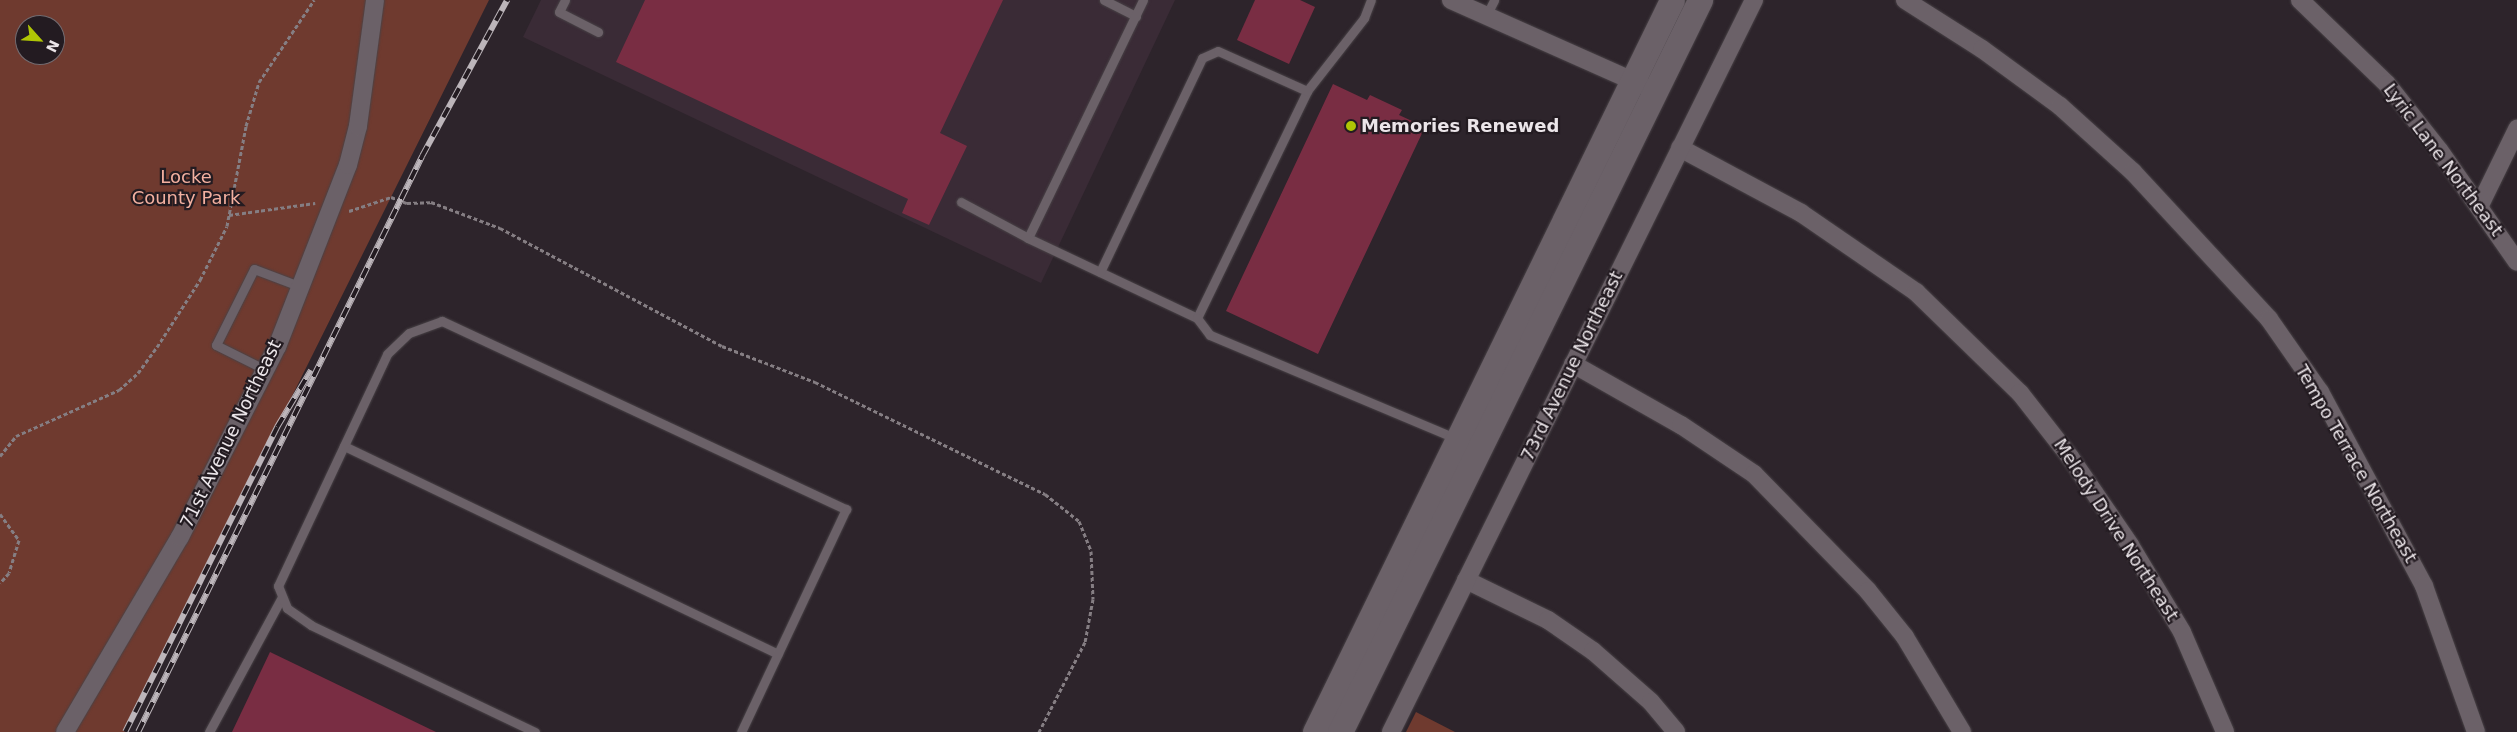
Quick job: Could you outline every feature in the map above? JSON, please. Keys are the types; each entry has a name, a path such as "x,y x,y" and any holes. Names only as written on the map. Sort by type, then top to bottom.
{"street":[{"name":"71st Avenue Northeast","path":"65,732 180,537 266,370 331,209 358,126 375,0"},
{"path":"1451,0 1656,91"},
{"path":"1315,732 1672,0"},
{"path":"1340,732 1700,0"},
{"name":"73rd Avenue Northeast","path":"1391,732 1754,0"},
{"name":"Tempo Terrace Northeast","path":"1905,0 2060,106 2159,199 2269,319 2320,392 2424,586 2476,732"},
{"name":"Lyric Lane Northeast","path":"2300,0 2387,84 2480,205 2517,262"},
{"path":"2480,205 2517,128"},
{"name":"Melody Drive Northeast","path":"1680,148 1801,213 1916,292 2020,393 2070,457 2130,545 2182,632 2225,732"},
{"path":"1573,364 1681,425 1754,474 1868,591 1905,636 1962,732"},
{"path":"1466,580 1548,620 1593,651 1651,702 1676,732"}],"lane":[{"path":"565,0 559,12 598,32"},
{"path":"1104,0 1136,16"},
{"path":"1028,238 1143,0"},
{"path":"1196,318 1307,92 1364,18 1371,0"},
{"path":"1486,16 1494,0"},
{"path":"1100,272 1202,58 1218,51 1307,92"},
{"path":"961,202 1028,238 1196,318 1210,335 1457,439"},
{"path":"266,370 216,345 254,269 299,286"},
{"path":"534,732 311,625 287,608 278,586 387,354 409,333 442,321 846,509 741,732"},
{"path":"344,446 778,654"},
{"path":"208,732 282,597"}],"path":[{"path":"0,456 16,436 119,390 138,373 157,347 200,280 229,215 246,126 259,82 314,0"},
{"path":"229,215 318,203 331,209 353,210 391,197 407,203 431,202 500,228 722,346 815,382 1045,494 1079,521 1091,551 1093,599 1085,642 1039,732"},
{"path":"0,514 19,540 9,573 0,582"}],"shaded area":[{"path":"541,0 1175,0 1041,283 523,37"}],"green space":[{"name":"Locke County Park","path":"0,0 489,0 125,732 0,732"},
{"path":"1416,712 1455,732 1406,732"}],"building":[{"path":"645,0 1003,0 940,133 967,146 929,225 902,213 908,199 616,62"},
{"path":"1255,0 1300,0 1315,7 1289,64 1237,40"},
{"path":"1333,84 1367,100 1370,95 1402,110 1399,115 1425,127 1318,354 1226,311"},
{"path":"270,652 436,732 232,732"}],"railway":[{"path":"138,732 422,156 507,0"},
{"path":"125,732 277,427 311,370"}],"place":[{"name":"Memories Renewed","path":"1351,126"}]}
